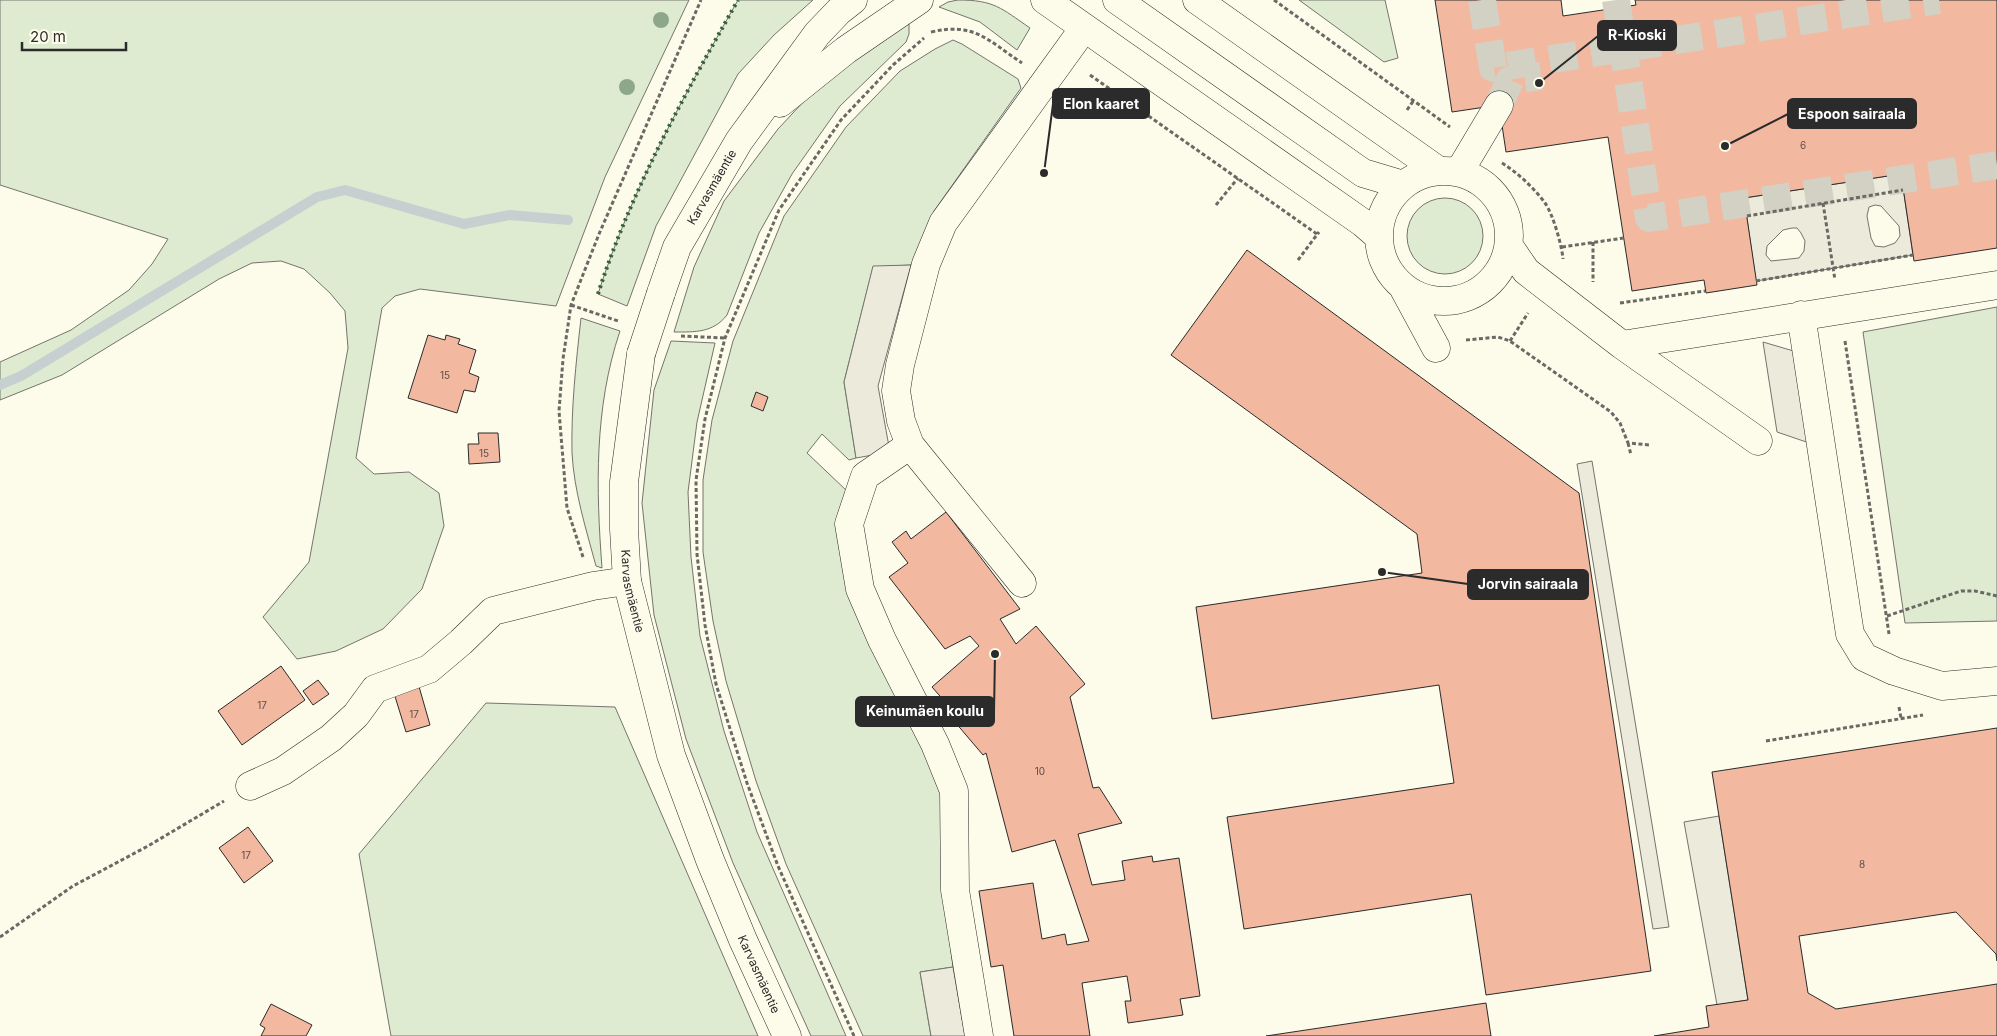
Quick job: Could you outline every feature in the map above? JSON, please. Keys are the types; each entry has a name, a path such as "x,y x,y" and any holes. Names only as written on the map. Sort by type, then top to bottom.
{"main road":[{"name":"Karvasmäentie","path":"788,1036 743,940 710,860 671,755 627,581 624,482 641,354 677,247 739,142 818,34 839,11 853,0"},
{"name":"Karvasmäentie","path":"739,142 796,89 825,66 920,0"},
{"path":"1045,0 1363,223 1378,236"},
{"path":"1197,0 1449,171 1476,179 1492,192 1503,208 1509,226 1509,246 1503,264 1492,281 1477,293 1458,300 1439,301 1420,297 1403,287"},
{"path":"1134,3 1363,173 1403,185"},
{"path":"1022,583 910,445 901,421 896,391 900,365 926,264 943,223 1084,28"},
{"path":"1458,300 1449,310 1442,324 1436,348 1403,287 1390,273 1382,255 1378,236 1381,217 1390,199 1403,185 1420,175 1449,171 1474,145 1499,105"},
{"path":"1509,246 1526,272 1622,345 1758,441"},
{"path":"1622,345 1997,285"},
{"path":"1801,316 1850,634 1864,657 1894,671 1942,686 1997,681"},
{"path":"910,445 864,476 850,524 860,589 882,640 935,744 954,791 955,890 979,1036"},
{"path":"250,786 283,771 331,738 356,715 375,689 429,669 493,611 593,586 627,581"}],"path":[{"path":"593,586 567,508 559,411 563,359 572,305 599,234 701,0"},
{"path":"1274,0 1474,145 1515,171 1546,204 1562,247 1563,263"},
{"path":"854,1036 778,866 747,783 716,684 705,625 696,554 696,480 705,419 725,338 779,210 841,120 893,65 931,32 955,28 974,31 1024,64"},
{"path":"1063,56 1317,234"},
{"path":"1216,204 1238,178"},
{"path":"1746,216 1903,190"},
{"path":"1823,203 1901,718"},
{"path":"1562,247 1624,238"},
{"path":"1593,242 1593,285"},
{"path":"1756,281 1913,255"},
{"path":"1615,302 1622,304 1705,291"},
{"path":"572,305 622,322"},
{"path":"673,336 725,338"},
{"path":"1437,342 1498,338 1510,341 1611,412 1620,423 1631,455"},
{"path":"1628,443 1650,445"},
{"path":"1887,616 1960,591 1975,591 1997,596"},
{"path":"1766,741 1930,714"},
{"path":"0,936 73,886 148,846 250,786"}],"green space":[{"path":"0,0 689,0 605,177 556,306 420,289 395,296 382,308 356,458 374,474 409,472 439,493 444,526 422,589 383,629 336,651 297,659 263,617 309,562 348,348 345,311 330,293 304,269 281,261 252,263 219,279 62,375 0,400 0,362 71,330 129,290 152,264 168,239 0,185"},
{"path":"738,0 813,0 774,35 738,74 656,226 627,306 598,294 626,217 660,143"},
{"path":"970,0 997,6 1030,28 1017,50 980,22 939,7 948,2"},
{"path":"1299,0 1385,0 1398,58 1384,62"},
{"path":"909,23 909,34 906,42 840,106 792,174 759,233 727,315 722,321 710,328 674,332 694,267 724,201 778,129 835,68"},
{"path":"953,40 1018,79 1021,88 934,211 911,265 873,267 844,382 856,458 849,460 822,434 807,453 847,491 840,521 942,795 945,904 953,967 920,972 931,1036 863,1036 786,864 756,781 726,681 713,621 703,552 703,480 712,420 733,341 784,216 846,127 900,71"},
{"path":"1445,198 1460,201 1472,209 1480,221 1483,236 1480,251 1472,263 1460,271 1445,274 1430,271 1418,263 1410,251 1407,236 1410,221 1418,209 1430,201"},
{"path":"1997,307 1997,621 1905,623 1863,332"},
{"path":"581,318 620,331 605,389 601,419 598,479 602,568 596,566 581,510 573,467 573,402"},
{"path":"671,341 715,343 697,422 688,492 691,557 700,636 724,731 757,832 846,1036 811,1036 733,863 686,739 654,615 642,503 654,390"},
{"path":"486,703 615,707 758,1036 391,1036 359,854"}],"shaded area":[{"path":"1901,174 1913,255 1756,281 1744,198","holes":["1881,206 1899,226 1900,236 1895,243 1884,247 1875,246 1871,238 1867,216 1869,207","1797,228 1801,233 1805,241 1804,251 1799,258 1771,261 1766,255 1767,246 1783,230"]},
{"path":"911,265 878,386 890,452 856,458 844,382 873,266"},
{"path":"1763,342 1807,355 1821,447 1777,432"},
{"path":"1592,461 1669,927 1653,929 1577,464"},
{"path":"1719,816 1748,1000 1717,1005 1684,822"},
{"path":"953,967 965,1036 931,1036 920,972"}],"building":[{"path":"1435,0 1561,0 1563,16 1636,5 1635,0 1997,0 1997,248 1914,261 1901,174 1744,198 1757,285 1706,293 1704,280 1632,291 1608,137 1506,152 1499,105 1452,112"},
{"path":"1247,250 1579,493 1651,971 1486,995 1471,894 1244,929 1227,817 1454,783 1439,685 1212,719 1196,607 1422,573 1417,534 1171,355"},
{"path":"428,335 445,340 446,335 460,339 458,344 476,350 469,373 479,377 475,392 464,390 457,413 408,398"},
{"path":"756,392 768,397 763,411 751,406"},
{"path":"478,433 498,433 500,462 469,464 468,444 479,444"},
{"path":"946,512 1020,609 1000,619 1016,644 1036,626 1085,684 1070,697 1093,788 1099,787 1122,823 1078,834 1092,885 1125,880 1122,861 1152,856 1153,862 1179,858 1200,996 1180,999 1183,1015 1128,1023 1125,1001 1131,1001 1127,976 1082,983 1090,1036 1014,1036 1003,965 991,967 979,891 1033,883 1042,939 1065,934 1067,945 1089,941 1055,840 1012,852 986,753 983,755 949,715 953,711 932,687 979,646 970,636 945,649 889,577 908,563 892,542 906,531 911,539"},
{"path":"281,666 305,700 242,745 218,711"},
{"path":"318,680 329,694 313,705 303,691"},
{"path":"418,683 430,725 406,732 393,690"},
{"path":"1997,728 1997,961 1996,954 1956,912 1799,936 1808,993 1836,1009 1997,984 1997,1036 1654,1036 1709,1027 1706,1006 1748,1000 1712,772"},
{"path":"248,827 273,861 244,883 219,848"},
{"path":"1486,1003 1491,1036 1266,1036"},
{"path":"271,1004 312,1025 306,1036 261,1036 265,1028 260,1025"}],"waterway":[{"path":"0,385 21,376 317,197 345,190 464,224 510,215 568,220"}],"tunnel":[{"path":"1482,0 1493,68 1939,0"},
{"path":"1616,0 1649,218 1997,165"},
{"path":"1499,105 1510,80 1541,76"}],"hedge":[{"path":"598,294 626,217 660,143 738,0"}],"place":[{"name":"R-Kioski","path":"1539,83"},
{"name":"Espoon sairaala","path":"1725,146"},
{"name":"Elon kaaret","path":"1044,173"},
{"name":"Jorvin sairaala","path":"1382,572"},
{"name":"Keinumäen koulu","path":"995,654"}]}
